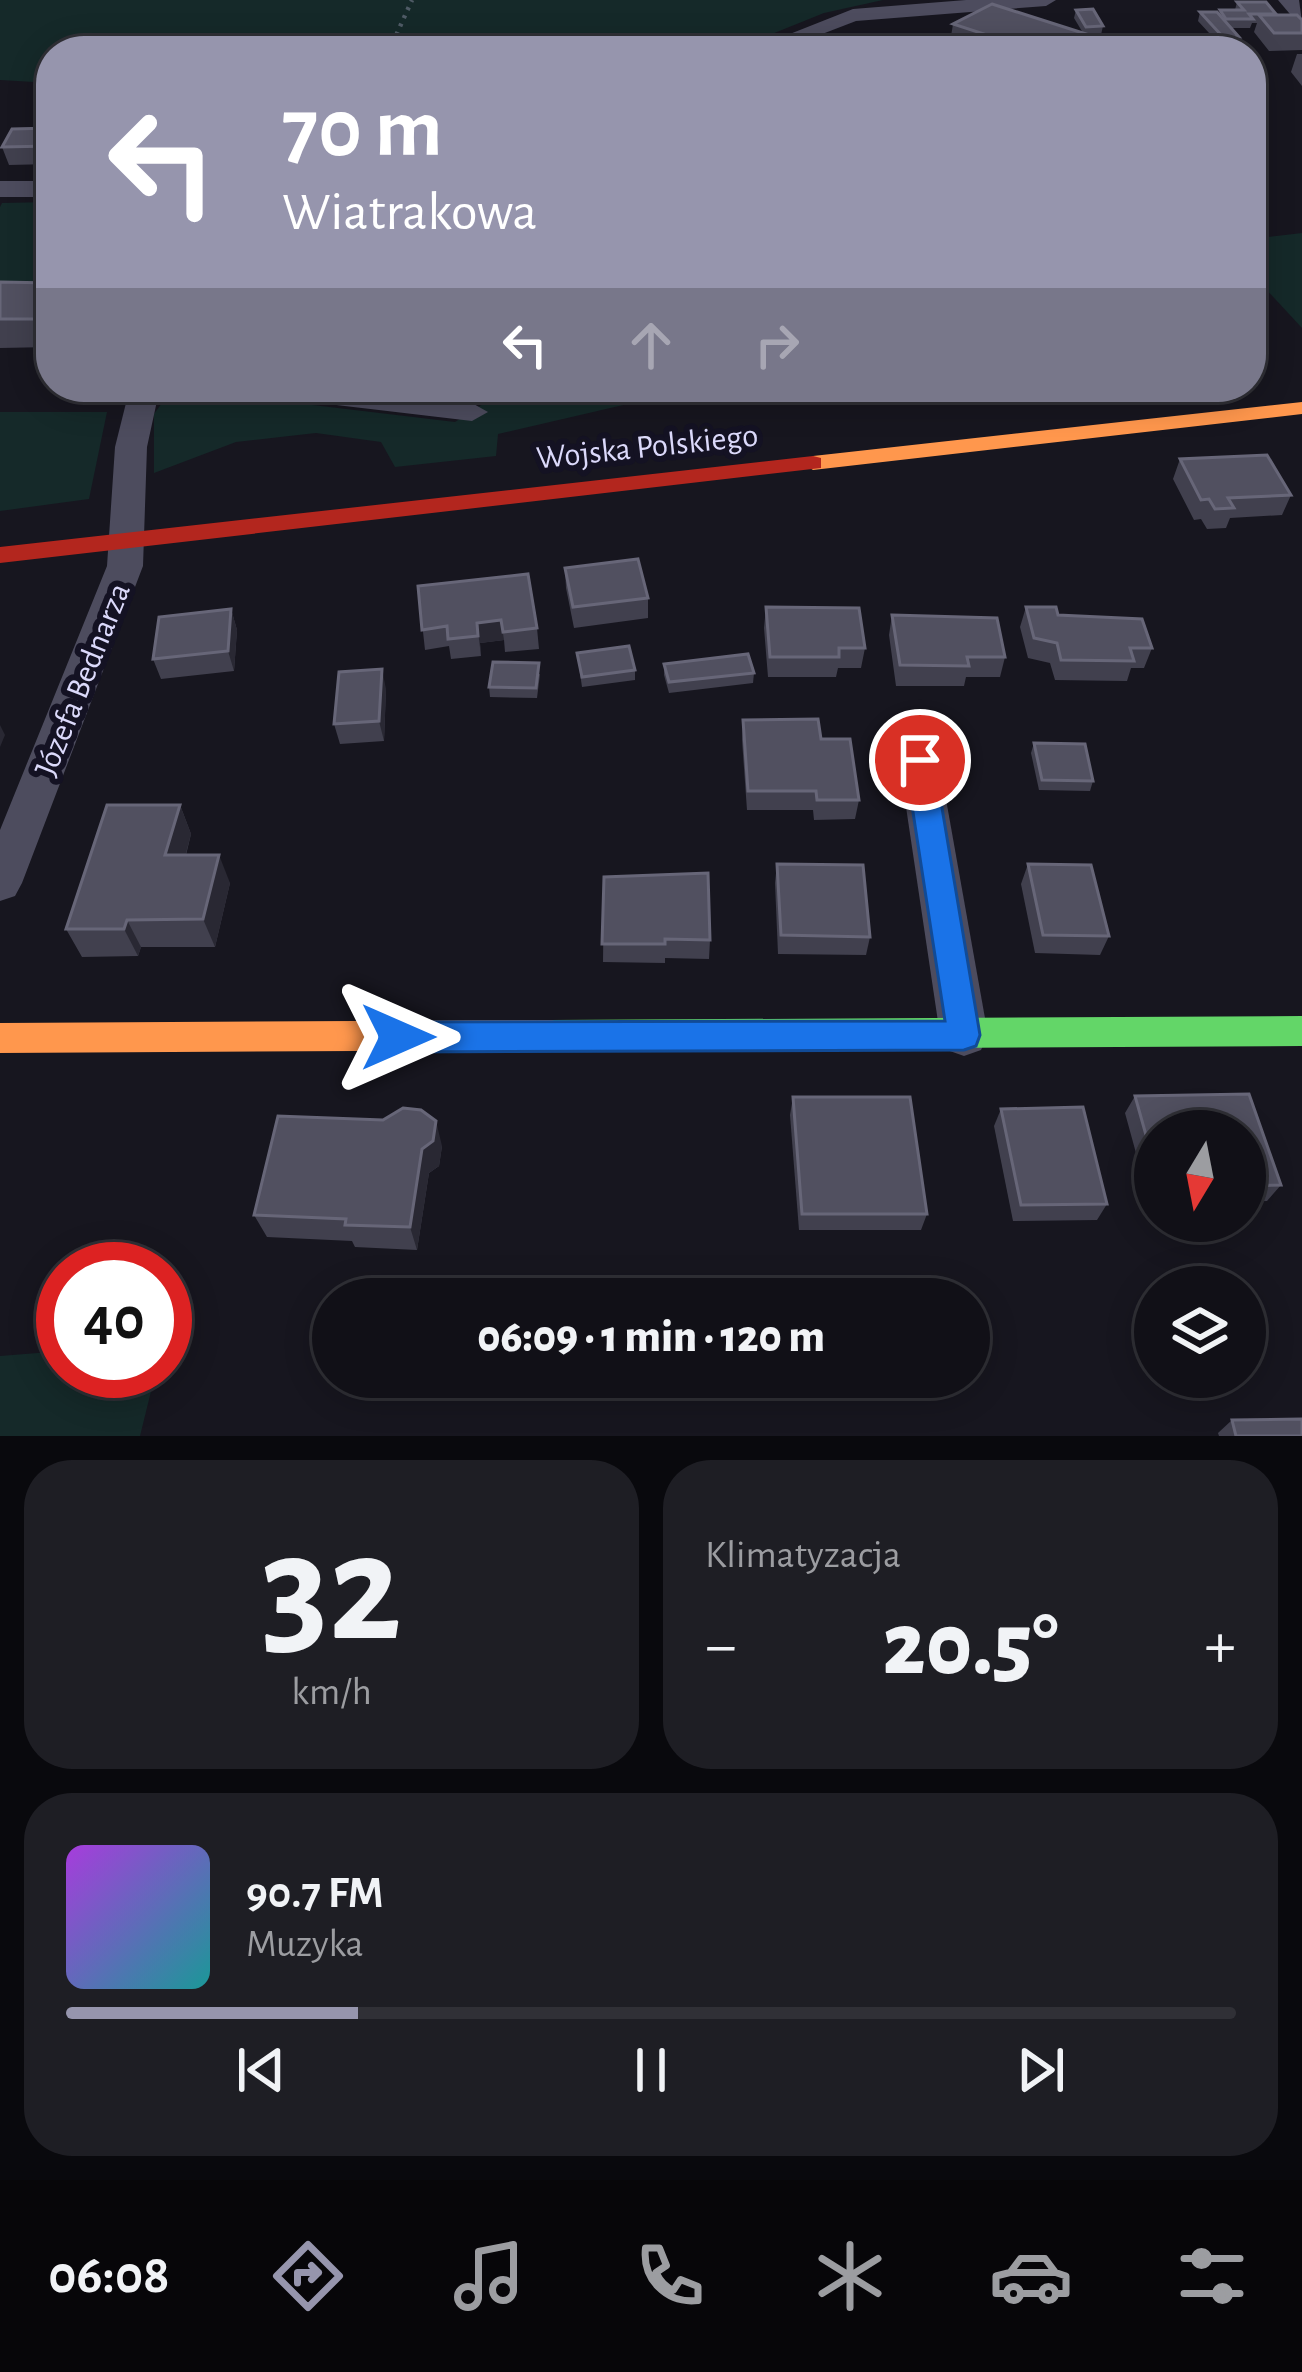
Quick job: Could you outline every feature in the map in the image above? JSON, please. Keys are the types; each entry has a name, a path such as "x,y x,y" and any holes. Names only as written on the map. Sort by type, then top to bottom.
{"street":[{"path":"798,36 853,15 1046,0"},
{"path":"1288,0 1302,16"},
{"path":"0,189 36,189"},
{"name":"Józefa Bednarza","path":"0,884 125,566 134,418 140,402"},
{"path":"387,402 472,412"},
{"name":"Wojska Polskiego","path":"0,554 1302,408"},
{"path":"920,760 964,1035"},
{"path":"0,1038 1302,1031"}],"path":[{"path":"396,36 412,0"}],"green space":[{"path":"0,0 883,0 824,13 767,36 36,36 36,82 0,80"},
{"path":"36,202 36,289 0,293 2,203"},
{"path":"1302,233 1302,328 1266,289 1266,237"},
{"path":"165,402 287,402 455,422 486,402 636,402 498,434 496,456 395,467 381,442 316,433 236,442 154,473 154,414"},
{"path":"0,412 107,412 89,499 0,511"},
{"path":"36,1353 36,1398 149,1398 140,1436 0,1436 0,1356"}],"building":[{"path":"1237,2 1266,2 1276,14 1226,19 1220,10 1244,10"},
{"path":"992,4 1092,36 990,36 953,24"},
{"path":"1093,9 1103,26 1086,27 1076,10"},
{"path":"1200,12 1217,12 1238,36 1222,36"},
{"path":"1259,15 1297,15 1302,33 1274,33"},
{"path":"36,128 36,146 2,147 12,129"},
{"path":"0,282 36,283 36,319 0,319"},
{"path":"1267,455 1291,495 1228,498 1234,508 1215,509 1209,499 1201,500 1180,459"},
{"path":"638,559 648,598 573,607 565,568"},
{"path":"528,574 537,628 503,632 501,620 477,623 478,636 448,639 447,626 422,630 418,586"},
{"path":"766,607 859,608 865,648 839,648 839,657 770,657"},
{"path":"1026,607 1056,607 1058,615 1142,619 1152,648 1130,648 1134,661 1061,660 1057,643 1034,638"},
{"path":"231,609 228,651 153,659 159,617"},
{"path":"892,615 997,618 1005,657 967,657 969,666 900,665"},
{"path":"629,646 635,670 582,677 577,653"},
{"path":"748,654 754,673 669,682 664,664"},
{"path":"493,662 539,663 536,688 489,687"},
{"path":"382,669 379,721 334,724 339,672"},
{"path":"818,719 821,739 850,739 859,800 817,800 816,791 748,791 743,720"},
{"path":"1034,743 1085,744 1093,781 1042,780"},
{"path":"107,805 180,805 165,855 219,855 203,919 127,920 124,929 66,929"},
{"path":"777,864 863,865 870,937 781,935"},
{"path":"1028,864 1091,865 1109,936 1043,935"},
{"path":"708,873 710,940 602,944 604,877"},
{"path":"1249,1094 1255,1110 1139,1110 1135,1096"},
{"path":"793,1097 910,1097 927,1214 802,1214"},
{"path":"1083,1107 1107,1204 1021,1205 1001,1109"},
{"path":"403,1108 421,1110 436,1121 433,1141 422,1149 410,1227 254,1215 278,1116 383,1120"},
{"path":"1266,1142 1281,1185 1266,1185"},
{"path":"1302,1419 1302,1436 1236,1436 1232,1420"}],"traffic: fast":[{"path":"552,1035 1302,1031"}],"traffic: slow":[{"path":"813,463 1302,408"},
{"path":"0,1038 552,1035"}],"traffic: jam":[{"path":"0,555 813,463"}],"route":[{"path":"398,1037 964,1035 920,760"}]}
